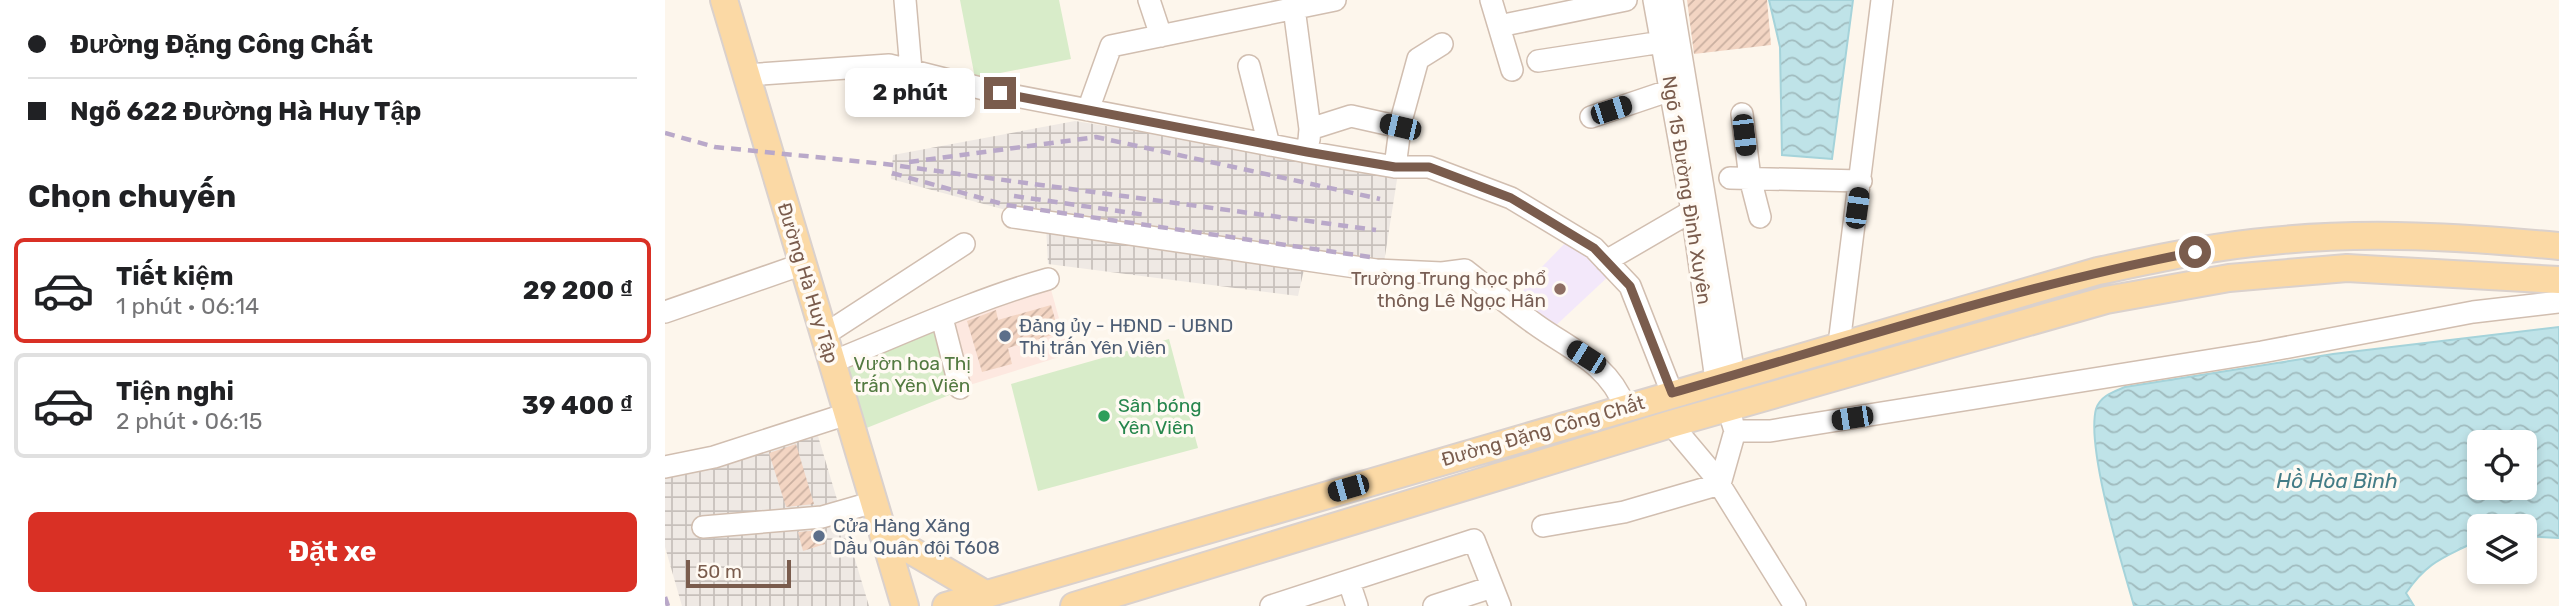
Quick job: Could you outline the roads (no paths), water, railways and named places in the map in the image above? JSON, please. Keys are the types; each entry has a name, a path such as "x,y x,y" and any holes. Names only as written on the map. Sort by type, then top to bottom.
{"main road":[{"name":"Đường Hà Huy Tập","path":"724,0 905,606"},
{"name":"Đường Đặng Công Chất","path":"946,606 1839,344 2098,271 2259,242 2419,235 2559,246"},
{"name":"Đường Đặng Công Chất","path":"1074,606 1671,424 1731,420 1846,374 2106,300 2229,278 2347,268 2559,280"},
{"path":"1839,344 1846,374"},
{"path":"1616,410 1618,440"},
{"path":"883,534 985,594"}],"street":[{"path":"905,0 911,70"},
{"path":"1149,0 1161,36"},
{"path":"1491,0 1512,70"},
{"path":"1499,26 1626,0"},
{"name":"Ngõ 15 Đường Đình Xuyên","path":"1654,0 1670,53 1725,378"},
{"name":"Ngõ 15 Đường Đình Xuyên","path":"1672,0 1671,90 1725,378"},
{"path":"1839,344 1882,0"},
{"path":"1088,110 1111,46 1161,36 1257,8 1294,8 1327,1"},
{"path":"1294,8 1310,129 1307,152"},
{"path":"1395,167 1400,127 1418,59 1442,44"},
{"path":"1538,61 1670,53"},
{"path":"746,75 889,65 1000,93 1269,145 1395,167 1429,167 1511,198 1594,248 1630,286 1672,393"},
{"path":"1249,66 1269,145"},
{"path":"1591,117 1671,90"},
{"path":"1742,114 1740,178 1761,217"},
{"path":"1310,129 1351,116 1400,127"},
{"path":"1740,178 1861,181"},
{"path":"1607,261 1692,211"},
{"path":"1013,217 1375,270 1441,273 1465,270 1535,324 1586,357 1616,384 1616,410"},
{"path":"824,335 964,244"},
{"path":"665,312 803,264"},
{"path":"832,362 971,303 1048,279"},
{"path":"1720,484 1731,420 1770,431 2262,352 2473,312 2559,302"},
{"path":"941,318 961,388"},
{"path":"665,467 714,457 847,414"},
{"path":"1671,424 1720,484 1795,606"},
{"path":"1543,526 1624,512 1720,484"},
{"path":"703,527 822,517 874,502"},
{"path":"1271,606 1475,540 1496,596 1434,606"},
{"path":"1349,582 1357,606"}],"water":[{"path":"1769,0 1853,0 1832,159 1782,155 1780,47"},
{"name":"Hồ Hòa Bình","path":"2559,327 2559,538 2537,537 2537,514 2467,514 2467,546 2439,560 2414,582 2406,593 2414,606 2134,606 2100,477 2094,427 2096,409 2101,401 2107,395 2125,387 2333,354"}],"railway":[{"path":"665,133 715,147 885,164 1376,230"},
{"path":"909,162 1096,137 1380,199"},
{"path":"892,173 1006,205 1370,257"},
{"path":"1014,196 1146,215"},
{"path":"665,597 668,606"}],"place":[{"name":"Trường Trung học phổ thông Lê Ngọc Hân","path":"1560,289"},
{"name":"Đảng ủy - HĐND - UBND Thị trấn Yên Viên","path":"1005,336"},
{"name":"Sân bóng Yên Viên","path":"1104,416"},
{"name":"Cửa Hàng Xăng Dầu Quân đội T608","path":"819,536"}],"park label":[{"name":"Vườn hoa Thị trấn Yên Viên","path":"912,374"}]}
